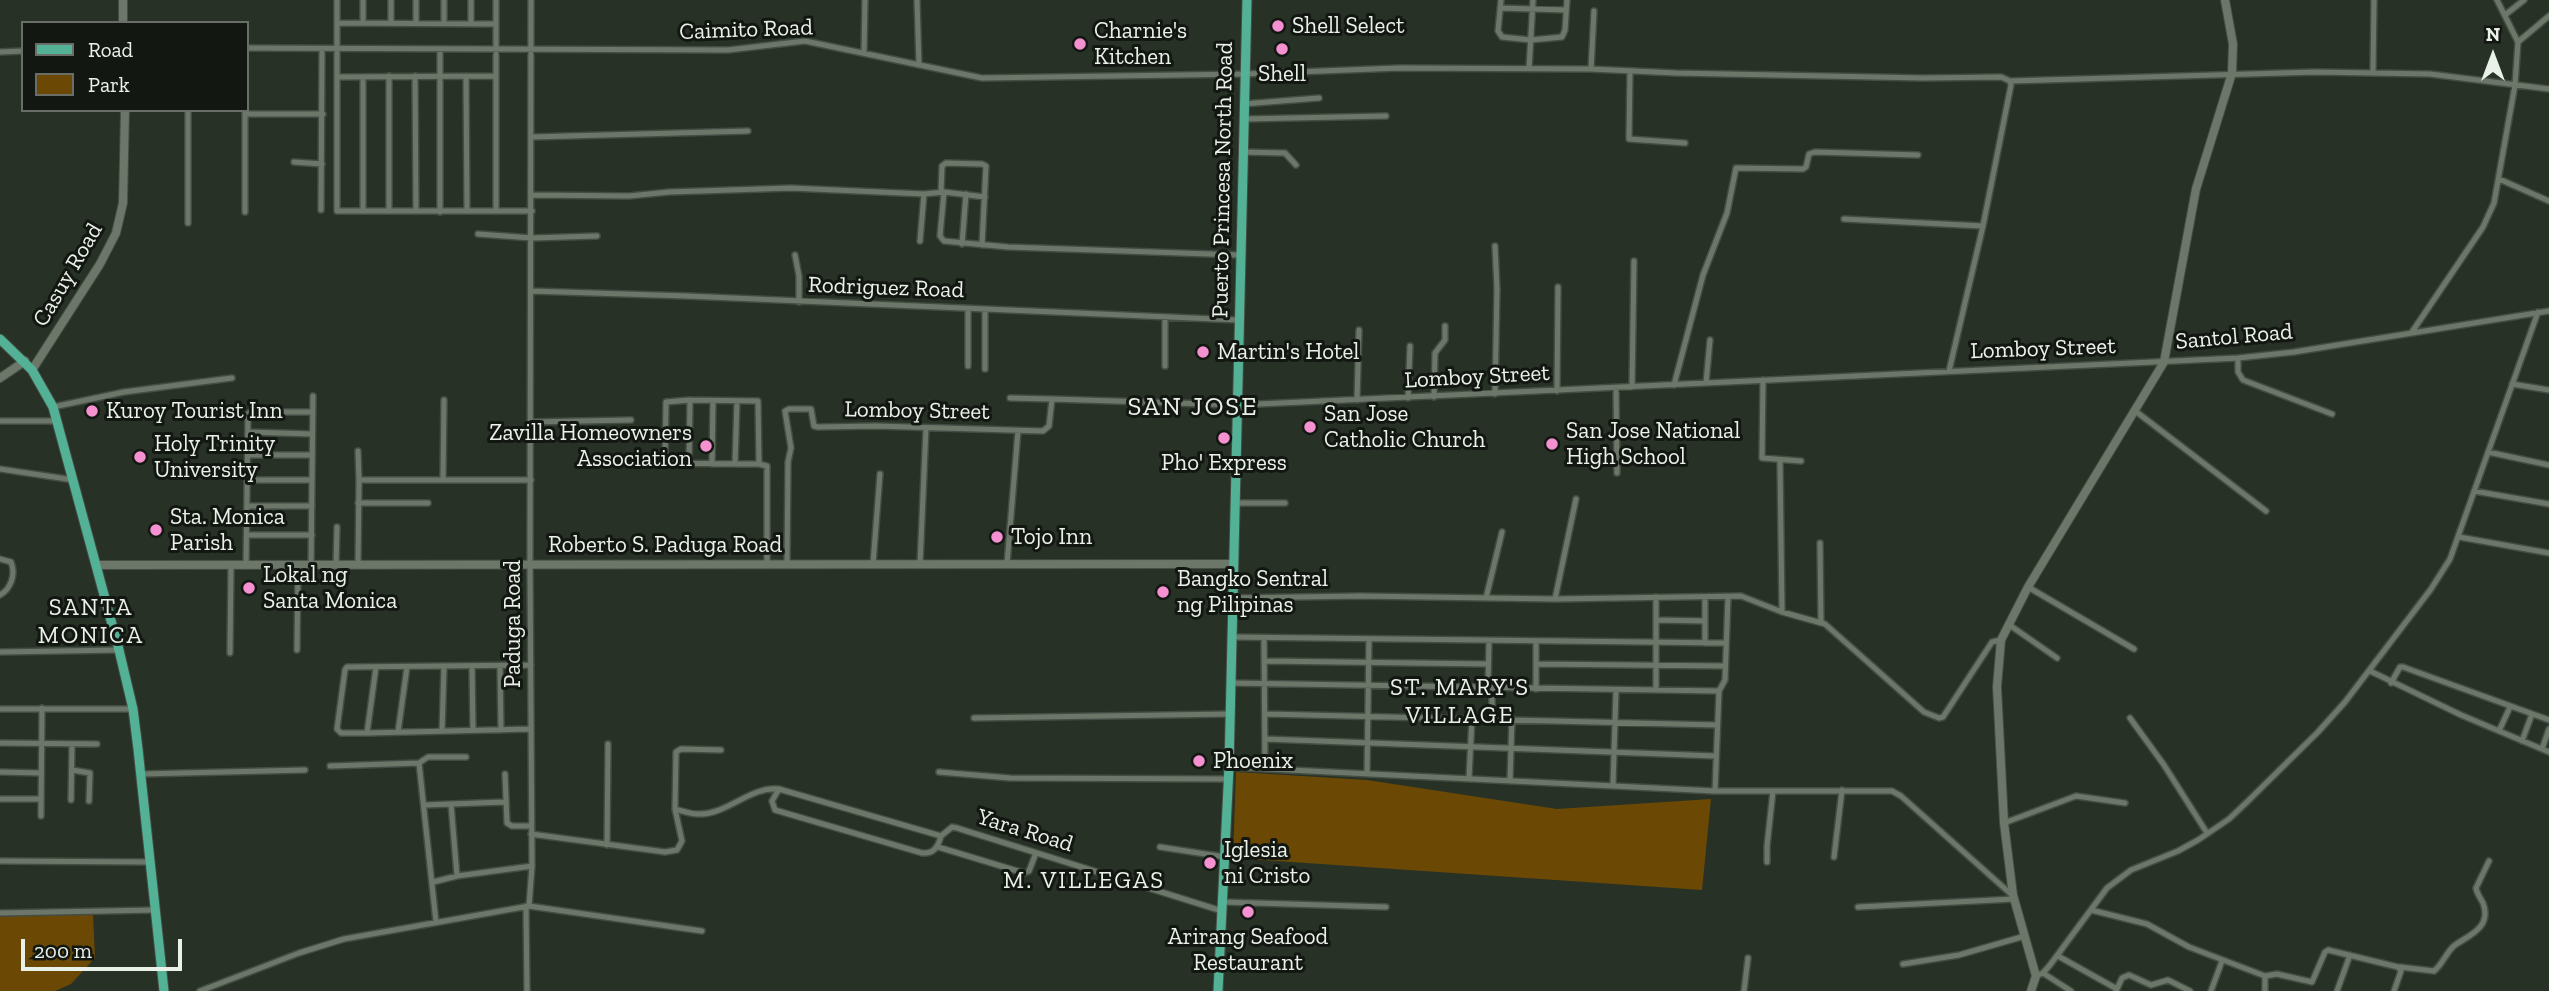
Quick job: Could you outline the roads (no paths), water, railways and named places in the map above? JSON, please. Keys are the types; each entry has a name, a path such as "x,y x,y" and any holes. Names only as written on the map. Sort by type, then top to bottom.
{"main road":[{"name":"Puerto Princesa North Road","path":"1218,991 1228,779 1247,0"},
{"path":"0,339 32,370 53,407 119,650 133,709 164,991"}],"street":[{"path":"123,0 123,21"},
{"path":"337,0 337,211 532,211"},
{"path":"363,0 363,23"},
{"path":"391,0 391,23"},
{"path":"416,0 416,23"},
{"path":"444,0 444,23"},
{"path":"471,0 471,23"},
{"path":"496,0 496,211"},
{"name":"Paduga Road","path":"527,991 528,906 532,866 531,0"},
{"path":"864,53 865,0"},
{"path":"917,0 919,65"},
{"path":"1501,0 1498,31 1502,37 1531,40 1562,37 1567,0"},
{"path":"1529,69 1534,0"},
{"name":"Santol Road","path":"2226,0 2233,44 2232,73 2196,188 2164,362 2294,352 2549,311"},
{"path":"2373,73 2374,0"},
{"path":"2412,332 2483,227 2494,203 2515,85 2518,42 2497,0"},
{"path":"2505,15 2524,0"},
{"path":"1500,8 1566,10"},
{"path":"1591,69 1594,11"},
{"path":"2518,42 2549,16"},
{"path":"337,23 496,24"},
{"name":"Caimito Road","path":"248,48 729,50 800,41 982,78 1244,75 1399,68 1591,69 1924,78 2001,77 2010,81 2232,73 2373,73 2468,77 2549,89"},
{"path":"321,210 322,49"},
{"path":"440,49 440,212"},
{"path":"0,52 21,51"},
{"path":"1630,71 1629,139 1685,143"},
{"path":"389,76 389,211"},
{"path":"415,76 416,211"},
{"path":"466,76 467,211"},
{"path":"337,77 496,76"},
{"path":"363,77 363,210"},
{"path":"1949,370 1983,226 2010,81"},
{"path":"1243,104 1319,98"},
{"name":"Casuy Road","path":"32,370 100,264 116,233 123,202 125,112"},
{"path":"188,112 188,223"},
{"path":"245,212 245,112 323,114"},
{"path":"1243,119 1386,116"},
{"path":"531,137 748,131"},
{"path":"1242,152 1285,153 1296,165"},
{"path":"1674,384 1703,275 1727,213 1736,168 1803,169 1809,154 1815,152 1918,155"},
{"path":"294,162 322,164"},
{"path":"982,245 987,168 982,164 946,163 942,166 940,239 944,241 982,245 1239,255"},
{"path":"2499,179 2549,201"},
{"path":"532,195 629,196 778,188 924,194 942,192 985,197"},
{"path":"321,192 337,197"},
{"path":"920,241 924,194"},
{"path":"962,244 966,194"},
{"path":"1844,219 1983,226"},
{"path":"478,234 531,238 597,236"},
{"path":"1495,246 1495,394"},
{"path":"795,255 799,276 799,302"},
{"path":"1632,387 1634,261"},
{"path":"1557,391 1558,287"},
{"name":"Rodriguez Road","path":"531,291 1238,320"},
{"path":"968,309 968,366"},
{"path":"985,310 985,369"},
{"path":"2031,991 2039,975 2058,956 2091,909 2117,879 2131,870 2178,851 2229,819 2318,732 2370,671 2444,571 2459,537 2538,313"},
{"path":"1165,317 1165,366"},
{"path":"1434,397 1435,353 1445,340 1445,326"},
{"path":"1357,400 1359,330"},
{"path":"1706,383 1710,340"},
{"path":"1408,398 1410,346"},
{"path":"2238,358 2238,372 2243,380 2332,414"},
{"path":"0,378 25,362"},
{"path":"2071,991 2039,975 2013,897 2004,822 1997,687 2001,640 2028,587 2164,362"},
{"name":"Lomboy Street","path":"787,564 788,462 791,448 786,410 811,409 814,424 818,427 1043,431 1048,429 1052,399 1238,405 2164,362"},
{"path":"53,407 124,392 232,378"},
{"path":"1763,380 1761,455 1764,459 1801,461"},
{"path":"2512,384 2549,390"},
{"path":"1616,387 1616,473"},
{"path":"311,566 313,396"},
{"path":"1010,398 1052,399"},
{"path":"443,479 444,400"},
{"path":"759,464 757,400 671,400 666,404 666,462 765,465 768,470 767,564"},
{"path":"689,464 690,400"},
{"path":"712,401 712,464"},
{"path":"736,464 737,401"},
{"path":"2134,410 2266,511"},
{"path":"246,566 248,414 312,412"},
{"path":"531,422 631,420"},
{"path":"0,421 58,422"},
{"path":"920,564 926,428"},
{"path":"1007,564 1018,431"},
{"path":"248,432 312,434"},
{"path":"358,451 358,565"},
{"path":"2488,452 2549,465"},
{"path":"248,455 312,455"},
{"path":"1780,460 1782,612"},
{"path":"0,469 74,480"},
{"path":"873,564 880,474"},
{"path":"248,480 312,480"},
{"path":"359,480 531,480"},
{"path":"2474,491 2549,505"},
{"path":"1555,599 1576,499"},
{"path":"358,503 428,503"},
{"path":"1235,503 1285,503"},
{"path":"248,506 312,506"},
{"path":"336,566 337,527"},
{"path":"1486,598 1502,532"},
{"path":"247,535 312,535"},
{"path":"2459,537 2549,553"},
{"path":"1820,543 1821,623"},
{"path":"0,559 11,562 13,569 9,588 0,595"},
{"name":"Roberto S. Paduga Road","path":"96,565 1233,564"},
{"path":"230,653 231,566"},
{"path":"297,650 298,566"},
{"path":"2028,587 2134,649"},
{"path":"1656,597 1656,690"},
{"path":"1704,643 1705,597"},
{"path":"1715,791 1719,691 1725,680 1728,597"},
{"path":"1232,598 1746,597 1782,612 1821,623 1834,631 1924,712 1939,718 1943,717 1992,642 2001,640"},
{"path":"1656,621 1705,621"},
{"path":"2008,624 2057,658"},
{"path":"1231,637 1726,643"},
{"path":"1264,638 1265,769"},
{"path":"1367,774 1369,639"},
{"path":"1489,641 1492,719"},
{"path":"1536,641 1536,689"},
{"path":"0,652 119,650"},
{"path":"1265,661 1488,664"},
{"path":"1536,664 1725,666"},
{"path":"531,665 349,667 345,670 337,730 341,733 367,733 531,729"},
{"path":"500,666 501,730"},
{"path":"367,733 376,667"},
{"path":"398,732 407,667"},
{"path":"442,731 444,667"},
{"path":"472,667 472,730"},
{"path":"2391,682 2397,670 2403,667 2549,720"},
{"path":"2370,671 2549,752"},
{"path":"1230,683 1719,691"},
{"path":"1613,785 1616,690"},
{"path":"2499,731 2510,707"},
{"path":"0,709 133,709"},
{"path":"41,709 41,816"},
{"path":"974,718 1229,714"},
{"path":"1266,714 1717,725"},
{"path":"2522,741 2532,714"},
{"path":"1469,778 1472,718"},
{"path":"2130,718 2164,765 2207,833"},
{"path":"1510,780 1512,719"},
{"path":"2542,750 2549,729"},
{"path":"1266,739 1716,756"},
{"path":"0,743 97,744"},
{"path":"71,800 72,744"},
{"path":"607,845 608,744"},
{"path":"531,834 665,852 677,850 682,841 675,809 676,752 721,750"},
{"path":"330,766 419,763 428,758 466,757"},
{"path":"419,763 436,922"},
{"path":"1228,767 1715,791 1892,791 1901,796 2013,897"},
{"path":"72,770 90,772 89,801"},
{"path":"141,774 304,770"},
{"path":"0,772 41,773"},
{"path":"939,772 1010,778 1228,779"},
{"path":"505,774 506,821 509,825 531,826"},
{"path":"675,809 701,814 718,810 767,789 779,789"},
{"path":"779,789 772,801 775,810 922,853 938,847 941,836"},
{"name":"Yara Road","path":"779,789 941,836 955,827 1223,906 1386,907"},
{"path":"1834,857 1842,790"},
{"path":"1767,862 1766,846 1773,792"},
{"path":"2004,822 2076,796 2125,803"},
{"path":"0,799 41,799"},
{"path":"425,805 504,802"},
{"path":"451,804 457,876"},
{"path":"938,847 1024,873 1029,871 1036,853"},
{"path":"1160,848 1225,857"},
{"path":"0,861 150,862"},
{"path":"2091,909 2147,924 2189,947 2265,976 2277,974 2312,982 2326,950 2400,967 2434,971 2450,950 2476,933 2484,915 2484,906 2476,888 2489,861"},
{"path":"433,882 532,866"},
{"path":"1858,907 2013,897"},
{"path":"200,991 337,941 528,906 702,931"},
{"path":"0,913 155,909"},
{"path":"1903,964 1959,955 2025,936"},
{"path":"2337,991 2350,955"},
{"path":"2058,956 2116,990 2122,978 2129,975 2151,985 2168,980 2190,991"},
{"path":"1744,991 1748,958"},
{"path":"2211,991 2222,961"},
{"path":"2395,991 2401,973 2400,967"},
{"path":"2265,976 2265,991"}],"place":[{"name":"Shell Select","path":"1278,26"},
{"name":"Charnie's Kitchen","path":"1080,44"},
{"name":"Shell","path":"1282,49"},
{"name":"Martin's Hotel","path":"1203,352"},
{"name":"Kuroy Tourist Inn","path":"92,411"},
{"name":"San Jose Catholic Church","path":"1310,427"},
{"name":"Pho' Express","path":"1224,438"},
{"name":"San Jose National High School","path":"1552,444"},
{"name":"Zavilla Homeowners Association","path":"706,446"},
{"name":"Holy Trinity University","path":"140,457"},
{"name":"Sta. Monica Parish","path":"156,530"},
{"name":"Tojo Inn","path":"997,537"},
{"name":"Lokal ng Santa Monica","path":"249,588"},
{"name":"Bangko Sentral ng Pilipinas","path":"1163,592"},
{"name":"Phoenix","path":"1199,761"},
{"name":"Iglesia ni Cristo","path":"1210,863"},
{"name":"Arirang Seafood Restaurant","path":"1248,912"}],"district":[{"name":"SAN JOSE","path":"1193,408"},
{"name":"SANTA MONICA","path":"91,622"},
{"name":"ST. MARY'S VILLAGE","path":"1460,702"},
{"name":"M. VILLEGAS","path":"1084,881"}]}
